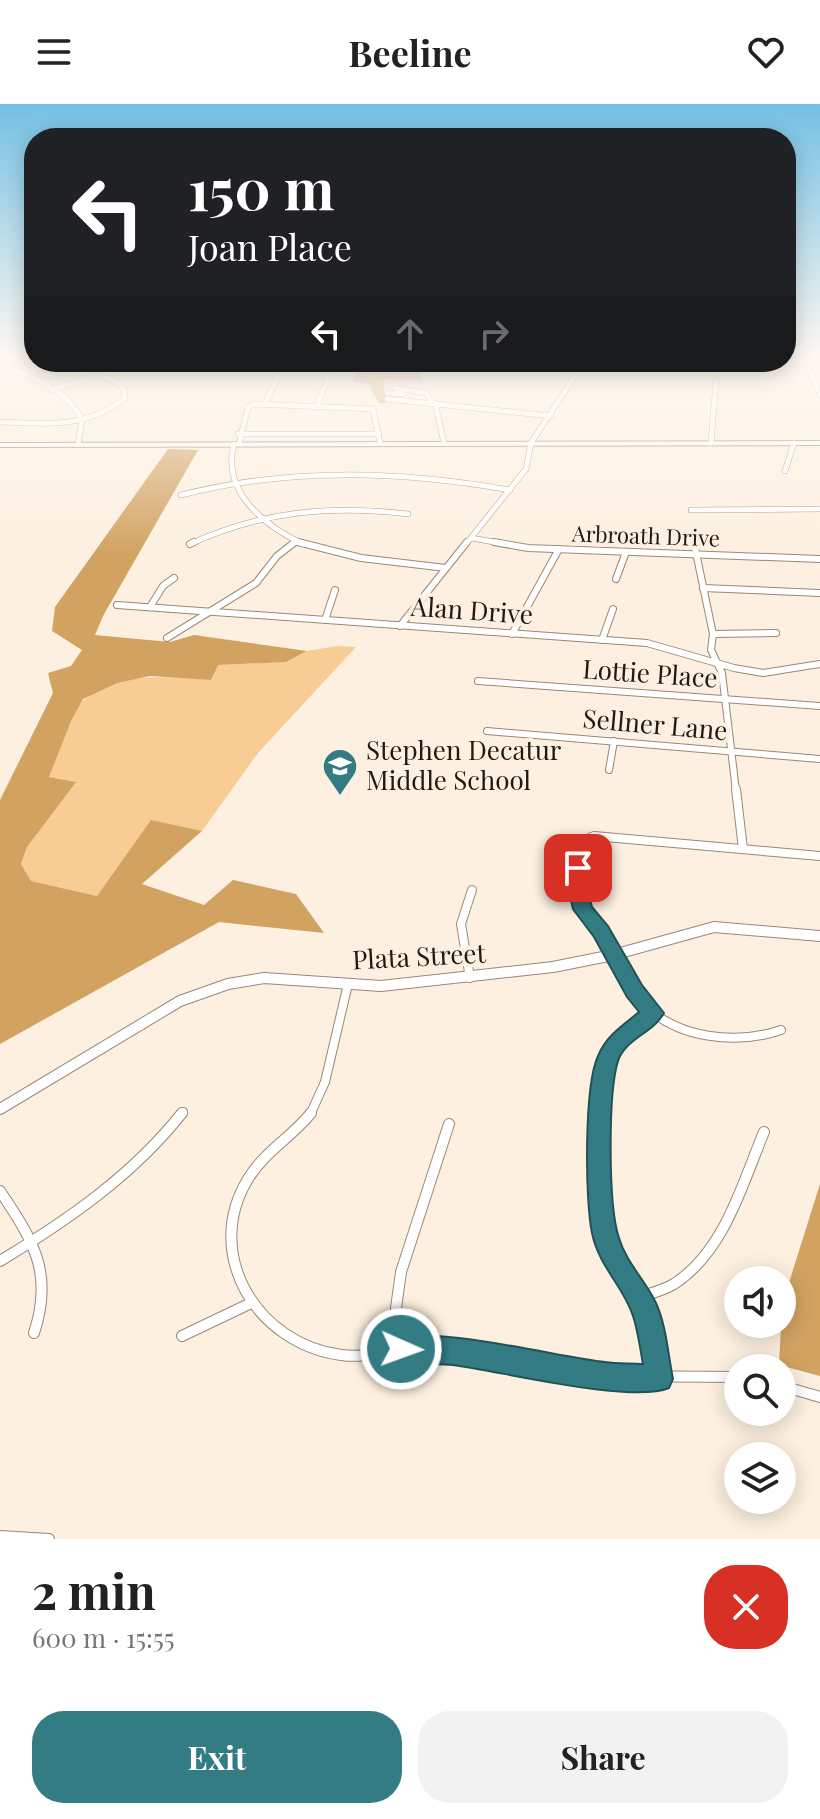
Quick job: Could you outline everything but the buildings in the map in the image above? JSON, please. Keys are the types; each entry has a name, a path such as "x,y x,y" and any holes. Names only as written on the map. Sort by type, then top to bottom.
{"main road":[{"path":"0,445 820,443"}],"street":[{"path":"78,444 82,422"},
{"path":"242,422 230,464 236,482 258,517 296,541 351,555 446,568"},
{"path":"376,422 380,443"},
{"path":"438,422 444,443"},
{"path":"400,626 528,465 531,443 547,422"},
{"path":"711,443 713,422"},
{"path":"223,444 238,434 379,434"},
{"path":"785,471 794,443"},
{"path":"181,495 236,482 312,475 389,475 451,480 510,490"},
{"path":"190,544 258,517 317,508 408,514"},
{"path":"691,510 820,509"},
{"name":"Arbroath Drive","path":"471,538 506,546 820,559"},
{"path":"167,638 256,583 277,556 296,541"},
{"path":"694,543 713,634 711,650 717,661 725,699 743,849"},
{"path":"512,634 559,549"},
{"path":"616,579 626,552"},
{"path":"150,607 163,586 174,578"},
{"path":"703,588 820,593"},
{"path":"325,620 335,590"},
{"name":"Alan Drive","path":"117,605 662,645 765,673 820,664"},
{"path":"602,640 613,609"},
{"path":"713,634 776,633"},
{"name":"Lottie Place","path":"478,681 820,706"},
{"name":"Sellner Lane","path":"487,731 820,759"},
{"path":"609,770 614,741"},
{"path":"781,1030 758,1037 713,1036 678,1027 653,1013 634,991 601,932 583,909 577,881 580,852 587,839 594,836 820,856"},
{"path":"470,978 460,928 461,912 472,890"},
{"name":"Plata Street","path":"0,1109 165,1009 203,991 264,978 391,986 553,967 613,955 714,927 820,936"},
{"path":"348,984 320,1097 308,1117 252,1172 235,1207 231,1225 233,1255 249,1304 276,1329 312,1347 366,1357 401,1349 451,1351 606,1376 724,1377"},
{"path":"653,1013 616,1042 607,1058 599,1169 604,1233 614,1261 640,1297 650,1325 659,1379"},
{"path":"0,1261 34,1241 128,1171 167,1136 183,1112"},
{"path":"401,1349 396,1308 401,1272 449,1124"},
{"path":"640,1297 674,1284 708,1254 721,1235 764,1132"},
{"path":"0,1191 34,1241 44,1289 41,1316 34,1333"},
{"path":"182,1336 249,1304"},
{"path":"796,1390 820,1397"},
{"path":"0,1536 49,1539"}],"shaded area":[{"path":"168,449 198,450 95,635 170,642 194,635 307,651 286,662 218,665 211,680 150,676 117,683 83,699 49,777 76,782 27,847 21,864 31,881 97,896 151,820 202,831 142,884 204,905 233,880 296,894 324,933 219,922 0,1044 0,800 53,693 48,673 71,666 82,650 52,631 55,607"},
{"path":"337,646 356,647 258,753 202,831 151,821 97,896 31,881 21,864 27,847 75,782 49,777 69,724 85,699 99,690 129,680 162,677 211,680 217,665 286,662 307,651"},
{"path":"820,1184 820,1376 796,1370 796,1354 780,1354 780,1338 796,1338 794,1266"}],"place":[{"name":"Stephen Decatur Middle School","path":"340,797"}],"route":[{"path":"401,1349 451,1351 606,1376 659,1379 645,1309 614,1261 604,1233 599,1169 607,1058 616,1042 653,1013 634,991 601,932 583,909 577,888 578,868"}]}
